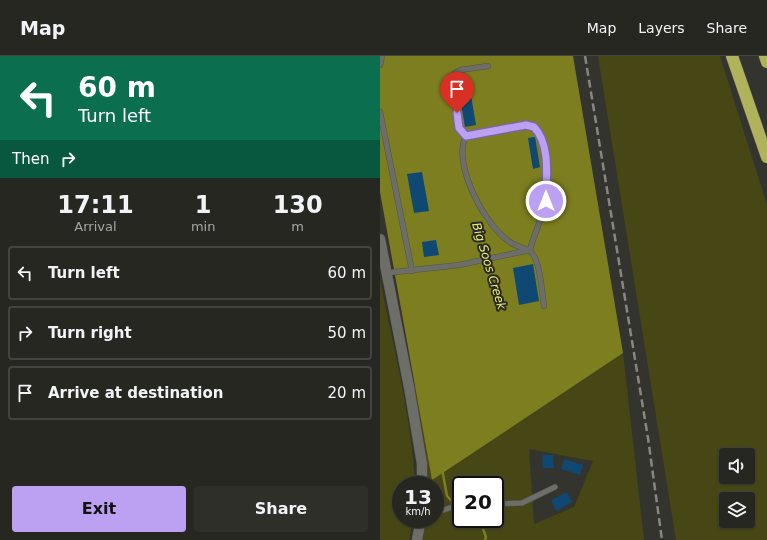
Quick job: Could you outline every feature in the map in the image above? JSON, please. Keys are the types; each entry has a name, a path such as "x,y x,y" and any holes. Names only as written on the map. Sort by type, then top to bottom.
{"highway":[{"path":"732,56 767,157"},
{"path":"765,56 767,62"}],"main road":[{"path":"380,239 409,387 422,464 422,476"},
{"path":"417,540 419,528"}],"lane":[{"path":"380,65 382,56"},
{"path":"466,136 459,128 452,83 454,74 460,70 488,66"},
{"path":"380,112 412,271"},
{"path":"466,136 526,125 534,127 538,132 545,155 546,201 530,250"},
{"path":"466,136 462,148 466,172 482,211 490,223 513,244 530,250 536,259 544,306"},
{"path":"386,273 459,265 530,250"},
{"path":"504,503 522,502 555,487"}],"shaded area":[{"path":"573,56 623,353 644,540 423,540 425,528 444,528 444,476 428,476 427,463 414,386 491,366","holes":["529,449 593,461 574,507 534,524"]},
{"path":"598,56 720,56 767,205 767,540 676,540"},
{"path":"380,280 406,408 414,476 392,476 392,528 411,528 409,540 380,540"}],"water":[{"path":"380,56 573,56 623,353 438,476 431,476 380,192"}],"building":[{"path":"468,78 476,125 465,127 457,79"},
{"path":"535,137 540,167 533,169 528,138"},
{"path":"422,172 429,211 414,213 407,174"},
{"path":"436,240 439,255 424,257 422,242"},
{"path":"533,264 539,301 519,305 513,268"},
{"path":"542,455 553,455 554,468 543,468"},
{"path":"564,459 583,465 580,475 561,469"},
{"path":"567,492 572,502 556,511 551,500"}],"waterway":[{"name":"Big Soos Creek","path":"442,469 447,496 452,501"},
{"name":"Big Soos Creek","path":"483,528 486,537 485,540"}],"railway":[{"path":"585,56 648,438 662,540"}],"route":[{"path":"457,113 459,128 466,136 526,125 534,127 542,140 545,155 546,201"}]}
